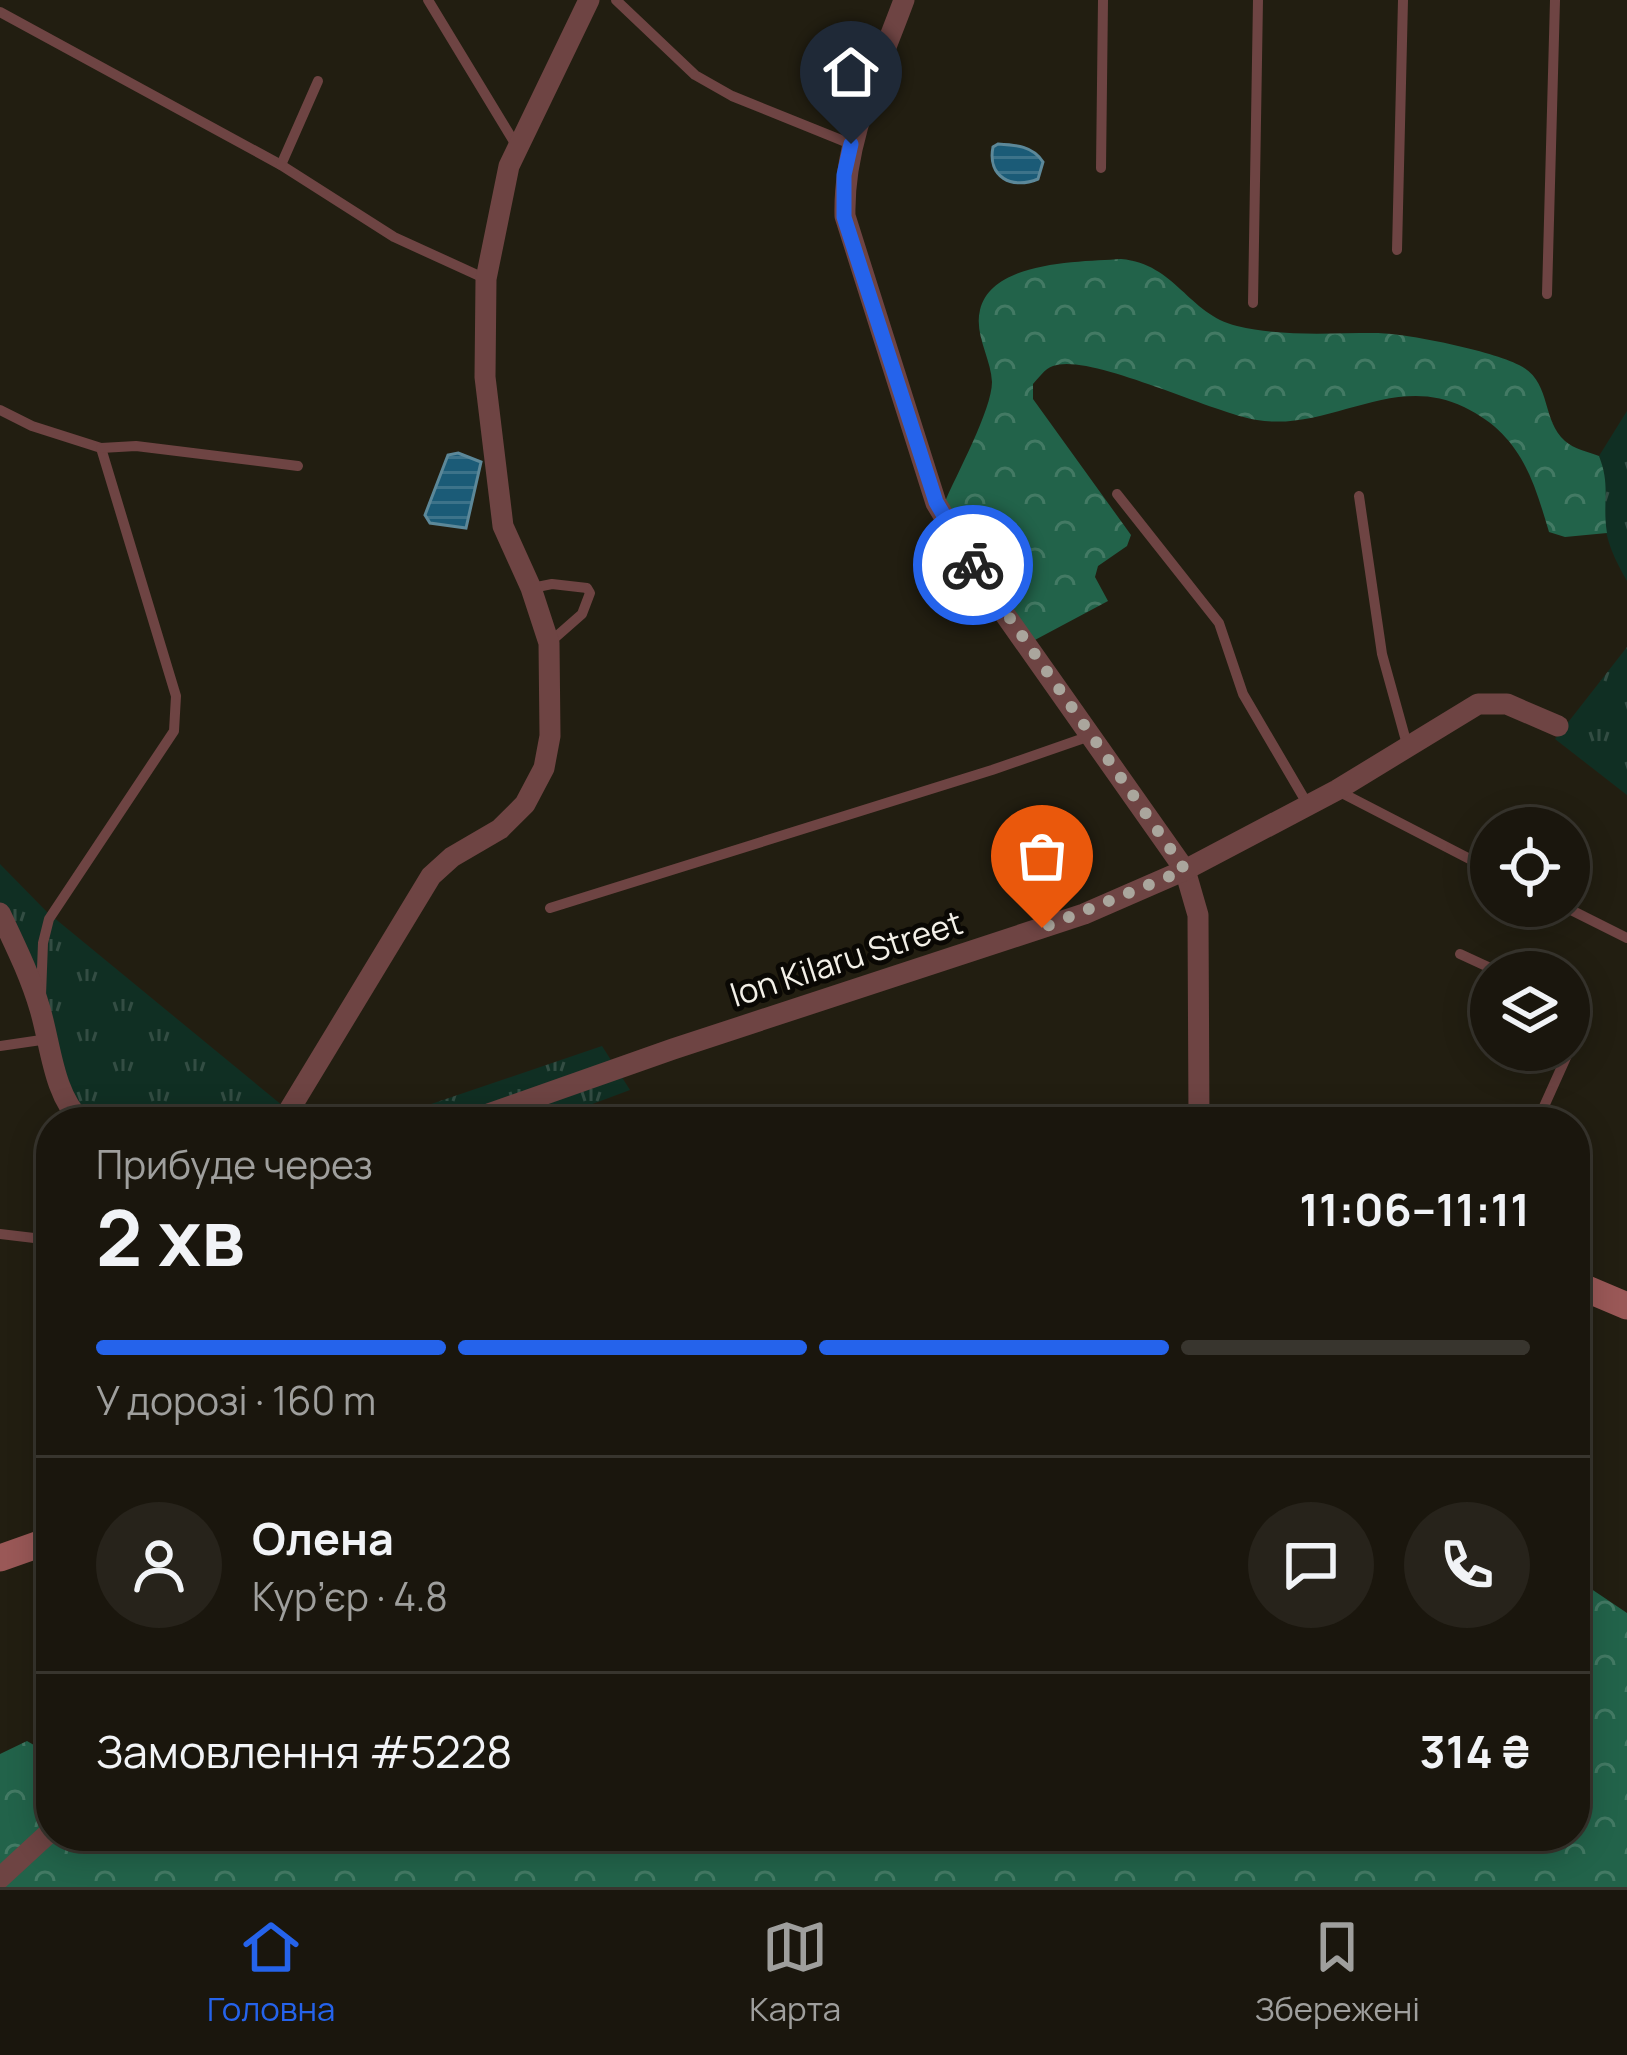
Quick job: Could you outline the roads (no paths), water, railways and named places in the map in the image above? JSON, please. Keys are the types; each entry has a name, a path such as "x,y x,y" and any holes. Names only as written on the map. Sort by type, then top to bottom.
{"street":[{"path":"291,1107 431,876 452,857 500,829 525,804 544,768 550,736 549,643 532,588 503,526 485,377 486,279 509,166 589,0"},
{"path":"904,0 851,144 844,175 844,217 936,502 992,596 1185,870 1198,915 1198,1107"},
{"name":"Ion Kilaru Street","path":"509,1107 1084,914 1185,870 1308,806 1478,704 1507,704 1558,726"},
{"path":"0,914 26,968 69,1107"},
{"path":"1590,1290 1627,1306"},
{"path":"0,1558 36,1545"},
{"path":"0,1878 36,1845"}],"lane":[{"path":"428,0 518,148"},
{"path":"616,0 695,75 731,96 851,144"},
{"path":"1101,168 1103,0"},
{"path":"1253,303 1258,0"},
{"path":"1397,250 1402,0"},
{"path":"1547,294 1556,0"},
{"path":"0,12 281,165 353,214 486,279"},
{"path":"281,165 318,81"},
{"path":"0,410 32,426 101,448 136,446 298,466"},
{"path":"41,1010 43,943 49,919 175,731 176,696 101,448"},
{"path":"1117,494 1219,623 1243,694 1308,806"},
{"path":"1359,496 1382,654 1408,748"},
{"path":"532,588 578,585 590,593 582,614 549,643"},
{"path":"550,908 1092,735"},
{"path":"1337,790 1470,859"},
{"path":"1590,920 1627,938"},
{"path":"1460,954 1470,959"},
{"path":"0,1046 48,1039"},
{"path":"1545,1107 1560,1071"},
{"path":"0,1234 36,1238"}],"water":[{"path":"998,144 1034,153 1043,162 1038,179 1011,182 998,173 992,157"},
{"path":"458,453 481,462 466,528 430,523 425,515 448,455"}]}
